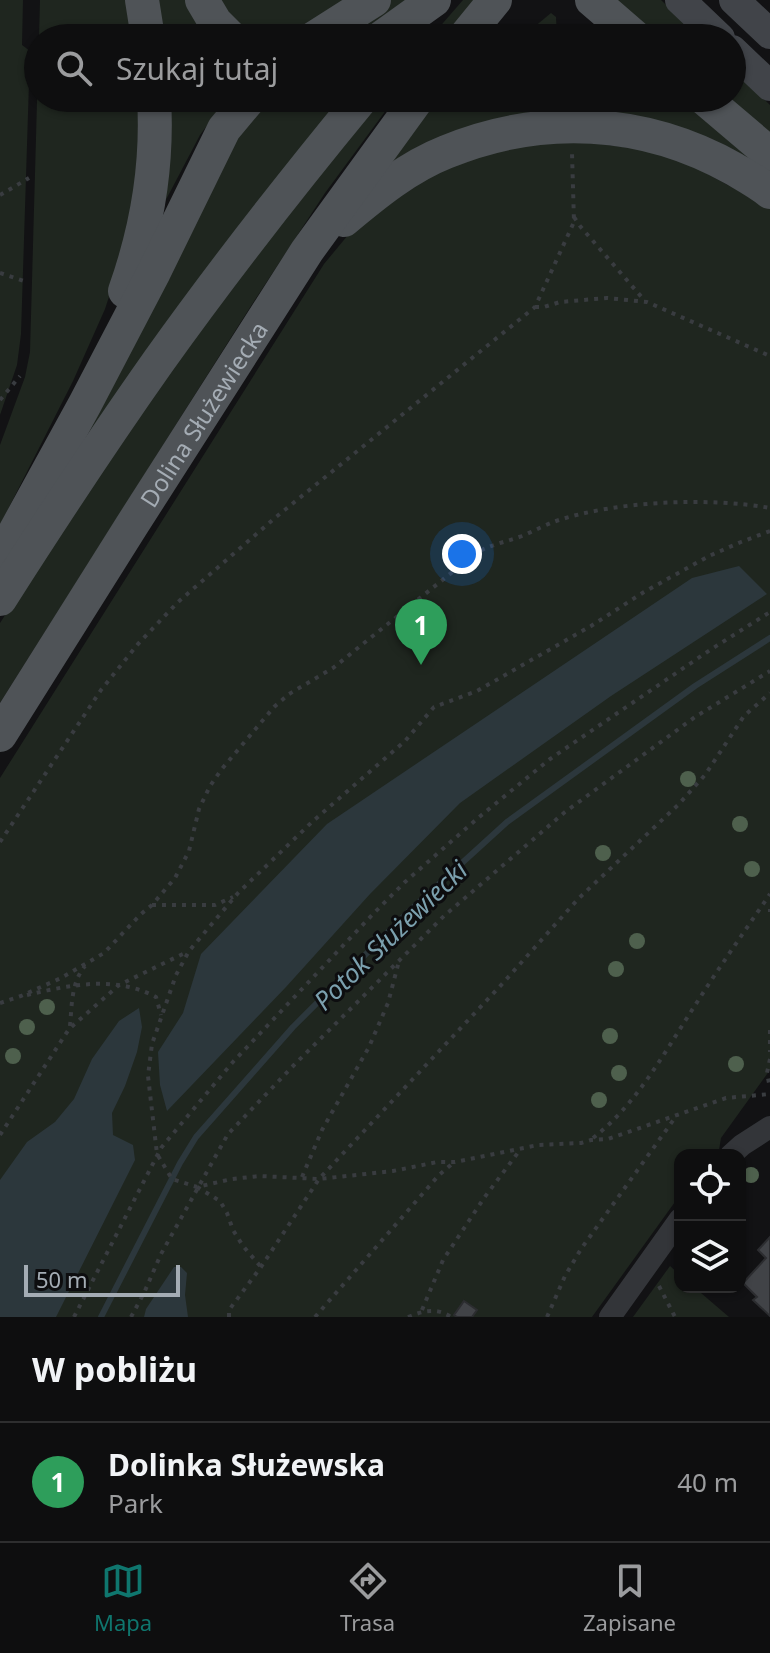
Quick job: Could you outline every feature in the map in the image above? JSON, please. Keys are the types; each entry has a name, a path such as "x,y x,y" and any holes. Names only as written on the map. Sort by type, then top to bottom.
{"main road":[{"path":"142,0 146,24"},
{"path":"202,0 217,24"},
{"path":"336,24 374,0"},
{"path":"401,24 434,0"},
{"path":"424,24 446,0"},
{"path":"475,24 495,0"},
{"path":"592,0 620,24"},
{"path":"680,0 705,24"},
{"path":"734,0 770,34"},
{"path":"746,63 770,86"},
{"path":"85,404 142,237 152,183 154,112"},
{"path":"0,559 154,272 224,129 238,112"},
{"path":"0,599 159,361 260,225 351,112"},
{"name":"Dolina Służewiecka","path":"0,735 307,251 408,112"},
{"path":"720,112 770,154"},
{"path":"307,251 370,197 444,152 532,128 582,125 666,139 708,155 770,192"}],"street":[{"path":"738,1149 770,1127"},
{"path":"610,1317 679,1221"}],"path":[{"path":"0,195 29,178"},
{"path":"0,842 101,690 138,644 178,602 276,517 535,307 572,230 574,197"},
{"path":"574,217 647,302"},
{"path":"0,273 27,282"},
{"path":"535,307 607,298 647,302 770,356"},
{"path":"0,400 20,376"},
{"path":"21,996 104,953 152,905 175,878 189,851 199,809 210,786 274,707 289,694 333,668 476,553 492,544 556,521 627,506 731,503 770,508"},
{"path":"261,1267 233,1230 220,1201 197,1187 172,1179 157,1154 148,1076 152,1044 176,975 189,951 238,893 312,822 405,741 434,707 477,691 709,556 770,531"},
{"path":"74,1317 157,1154 232,1063 373,914 415,873 550,759 770,612"},
{"path":"131,1317 161,1254 228,1134 294,1065 444,916 565,812 695,717 770,671"},
{"path":"229,1317 229,1310 319,1179 578,899 678,805 705,775 744,716 770,693"},
{"path":"152,905 215,905 238,893"},
{"path":"591,1140 646,1082 770,894"},
{"path":"0,1135 69,1029 119,985 189,951"},
{"path":"302,1177 322,1130 369,1047 388,1003 399,961"},
{"path":"69,1029 74,984 86,965"},
{"path":"0,1003 74,984 100,983 147,992 156,997 161,1016"},
{"path":"770,1030 770,1052"},
{"path":"197,1187 260,1176 319,1179 393,1171 538,1145 608,1139 726,1098 770,1091 767,1073 770,1059"},
{"path":"547,1317 581,1249 677,1115"},
{"path":"422,1310 443,1260 520,1149"},
{"path":"315,1317 439,1175 455,1162"},
{"path":"654,1277 675,1317"},
{"path":"408,1317 422,1310 443,1311 451,1317"}],"shaded area":[{"path":"0,0 23,0 24,112 28,112 21,334 17,365 0,415"},
{"path":"40,0 129,0 132,24 39,24"},
{"path":"153,0 191,0 208,24 157,24"},
{"path":"214,0 415,0 385,24 232,24"},
{"path":"463,0 475,0 454,24 442,24"},
{"path":"611,0 661,0 686,24 638,24"},
{"path":"551,13 556,17 556,24 538,24"},
{"path":"746,82 770,105 770,139 739,112 746,112"},
{"path":"37,112 140,112 140,175 127,242 105,309 73,381 0,525 0,445 25,377 30,352"},
{"path":"165,112 217,112 200,135 159,213"},
{"path":"259,112 334,112 63,476 228,146"},
{"path":"367,112 385,112 325,193 249,309 0,703 0,623 158,385"},
{"path":"428,112 562,112 562,116 385,170"},
{"path":"579,112 702,112 770,170 770,180 579,117"},
{"path":"547,137 669,153 770,208 770,1070 721,1138 719,1149 674,1149 674,1203 592,1317 0,1317 0,778 324,264 353,229 444,167"},
{"path":"739,566 767,594 611,696 460,803 370,894 167,1111 160,1085 158,1052 183,1013 201,954 327,824 692,578"},
{"path":"139,1008 142,1027 137,1052 112,1113 113,1135 133,1145 135,1160 56,1317 0,1317 0,1180 27,1142 55,1122 74,1099 92,1059 119,1021"},
{"path":"670,1266 674,1270 674,1293 701,1293 729,1317 633,1317"},
{"path":"174,1267 181,1267 187,1273 185,1295 188,1317 144,1317 146,1309"}],"building":[{"path":"770,1237 770,1316 753,1300 757,1297 746,1286 746,1280 766,1258 758,1250"},
{"path":"464,1301 477,1310 472,1317 454,1315"}],"waterway":[{"name":"Potok Służewiecki","path":"101,1317 196,1137 293,1027 406,914 507,822 695,686 770,638"}],"place":[{"name":"Dolinka Służewska","path":"421,665"}]}
